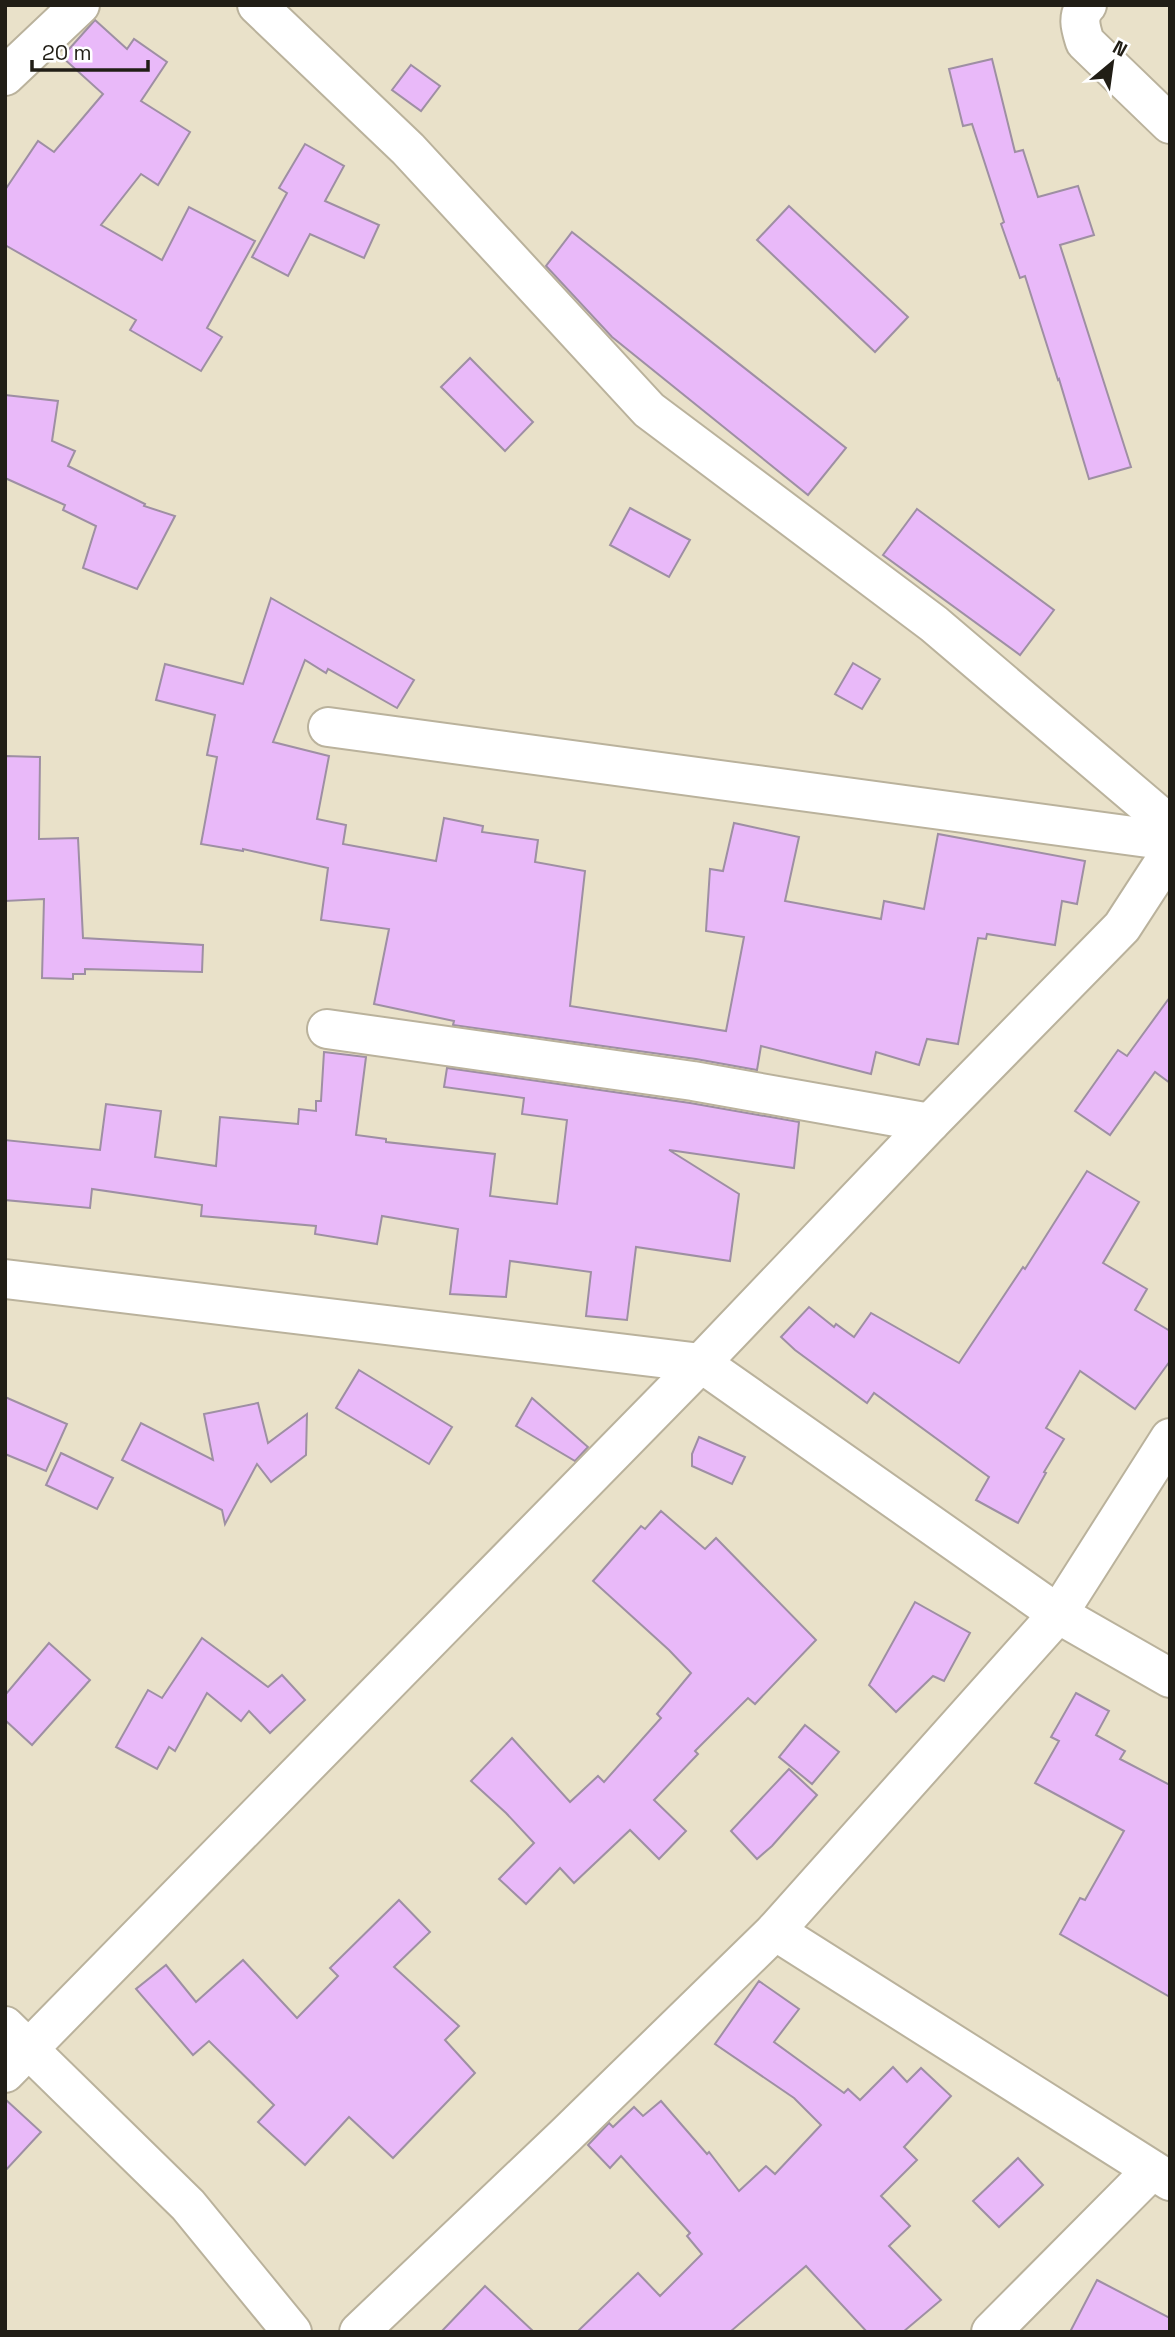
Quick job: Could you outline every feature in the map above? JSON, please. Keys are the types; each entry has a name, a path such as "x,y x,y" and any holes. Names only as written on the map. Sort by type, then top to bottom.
{"street":[{"path":"5,76 80,5"},
{"path":"257,5 408,149 649,411 934,624 1170,825"},
{"path":"1072,11 1085,42 1170,124"},
{"path":"328,727 1170,841"},
{"path":"292,2332 188,2205 13,2050 701,1363 1122,927 1170,853"},
{"path":"327,1029 693,1081 930,1123"},
{"path":"5,1279 701,1363 1058,1614 1170,1678"},
{"path":"359,2332 775,1931 1058,1614 1170,1438"},
{"path":"775,1931 1161,2176 990,2332"}],"building":[{"path":"95,20 127,49 134,39 167,62 141,101 190,132 158,185 141,174 101,225 162,260 189,207 255,241 207,328 222,337 201,371 130,330 136,320 5,245 5,190 38,141 54,152 103,94 62,57"},
{"path":"992,59 1015,152 1023,150 1038,197 1078,186 1094,235 1060,245 1131,467 1089,479 1025,276 1020,278 1001,224 1004,222 972,124 963,126 949,69"},
{"path":"411,65 440,86 421,111 392,90"},
{"path":"305,144 344,166 325,201 379,225 364,258 310,234 288,276 252,257 287,193 279,188"},
{"path":"789,206 908,317 875,352 757,240"},
{"path":"572,232 846,448 808,495 612,337 546,266"},
{"path":"470,358 533,422 505,451 441,387"},
{"path":"5,395 58,401 52,441 75,451 68,466 145,504 144,506 175,516 137,589 83,568 96,526 63,510 65,505 5,478"},
{"path":"630,508 690,540 669,577 610,545"},
{"path":"917,509 1054,610 1020,655 883,555"},
{"path":"271,598 414,680 397,708 328,669 326,673 305,660 273,742 329,756 317,819 346,825 343,844 436,861 444,818 483,826 482,832 538,840 535,862 585,871 570,1006 726,1031 744,937 706,931 710,869 723,871 734,823 799,837 785,901 881,919 884,901 924,909 938,834 1085,861 1077,904 1062,901 1055,945 987,934 986,939 978,938 958,1044 927,1039 919,1065 876,1052 871,1074 761,1046 757,1070 453,1025 454,1021 374,1004 389,929 321,920 328,868 243,849 201,844 217,757 207,755 215,715 156,700 165,664 243,684"},
{"path":"853,663 880,679 862,709 835,694"},
{"path":"5,756 40,757 39,839 78,838 83,938 203,945 202,972 85,969 85,974 73,974 73,979 42,978 44,899 5,901"},
{"path":"1170,997 1170,1083 1155,1072 1110,1135 1075,1111 1118,1050 1127,1056"},
{"path":"324,1052 366,1057 356,1135 386,1139 386,1142 495,1154 490,1196 557,1204 567,1120 522,1114 524,1098 444,1087 447,1068 690,1103 799,1122 794,1168 669,1150 739,1194 730,1261 636,1247 627,1320 586,1316 591,1272 510,1261 506,1297 450,1294 458,1229 382,1216 377,1244 315,1234 316,1226 201,1216 202,1205 92,1189 90,1208 5,1200 5,1140 100,1150 106,1104 161,1111 155,1157 216,1166 220,1117 298,1124 299,1109 316,1111 316,1101 321,1101"},
{"path":"1087,1171 1139,1202 1103,1263 1147,1289 1135,1310 1170,1331 1170,1361 1135,1409 1080,1371 1046,1428 1064,1439 1018,1523 976,1500 989,1477 874,1393 867,1403 781,1337 809,1307 834,1327 836,1324 854,1337 871,1313 959,1363 1023,1267 1025,1269"},
{"path":"359,1370 452,1427 429,1464 336,1408"},
{"path":"5,1397 67,1424 46,1471 5,1454"},
{"path":"532,1398 588,1447 575,1461 516,1426"},
{"path":"258,1403 268,1443 307,1414 306,1455 271,1482 257,1464 225,1524 222,1510 122,1460 141,1423 213,1460 204,1414"},
{"path":"699,1437 745,1457 732,1484 692,1466 692,1454"},
{"path":"61,1453 113,1478 97,1509 46,1485"},
{"path":"661,1511 705,1549 716,1538 816,1640 755,1704 748,1698 695,1751 698,1754 654,1800 686,1831 659,1859 630,1830 574,1883 560,1868 526,1904 499,1879 534,1843 471,1781 512,1738 570,1802 598,1776 604,1782 661,1718 657,1714 691,1673 593,1581 641,1526 645,1529"},
{"path":"915,1602 970,1633 944,1681 933,1676 896,1712 869,1685"},
{"path":"202,1638 268,1687 282,1675 305,1700 270,1733 249,1711 241,1721 207,1693 175,1751 169,1747 157,1769 116,1747 148,1690 162,1698"},
{"path":"49,1643 90,1680 32,1745 5,1720 5,1695"},
{"path":"1076,1693 1109,1711 1096,1735 1125,1751 1120,1759 1170,1785 1170,1997 1060,1934 1080,1898 1085,1900 1124,1831 1035,1783 1059,1741 1051,1737"},
{"path":"805,1725 839,1752 812,1784 779,1757"},
{"path":"789,1769 817,1795 757,1859 731,1831"},
{"path":"399,1900 430,1932 394,1967 459,2026 445,2040 475,2073 393,2158 349,2117 305,2165 258,2122 274,2105 209,2041 193,2055 136,1989 166,1965 196,2002 243,1960 297,2018 338,1976 330,1968"},
{"path":"759,1981 799,2009 774,2042 844,2093 848,2089 860,2100 893,2067 907,2082 921,2068 951,2096 904,2147 917,2160 881,2196 910,2226 889,2246 941,2300 903,2332 867,2332 806,2266 730,2332 577,2332 638,2273 660,2296 702,2254 687,2236 690,2233 621,2156 610,2168 588,2145 609,2123 613,2127 634,2107 643,2116 661,2101 707,2154 709,2152 739,2191 766,2166 775,2174 821,2125 794,2098 715,2044"},
{"path":"5,2099 41,2132 5,2171"},
{"path":"1018,2158 1043,2185 999,2227 973,2201"},
{"path":"1097,2280 1170,2318 1170,2332 1070,2332"},
{"path":"485,2286 534,2332 441,2332"}]}
